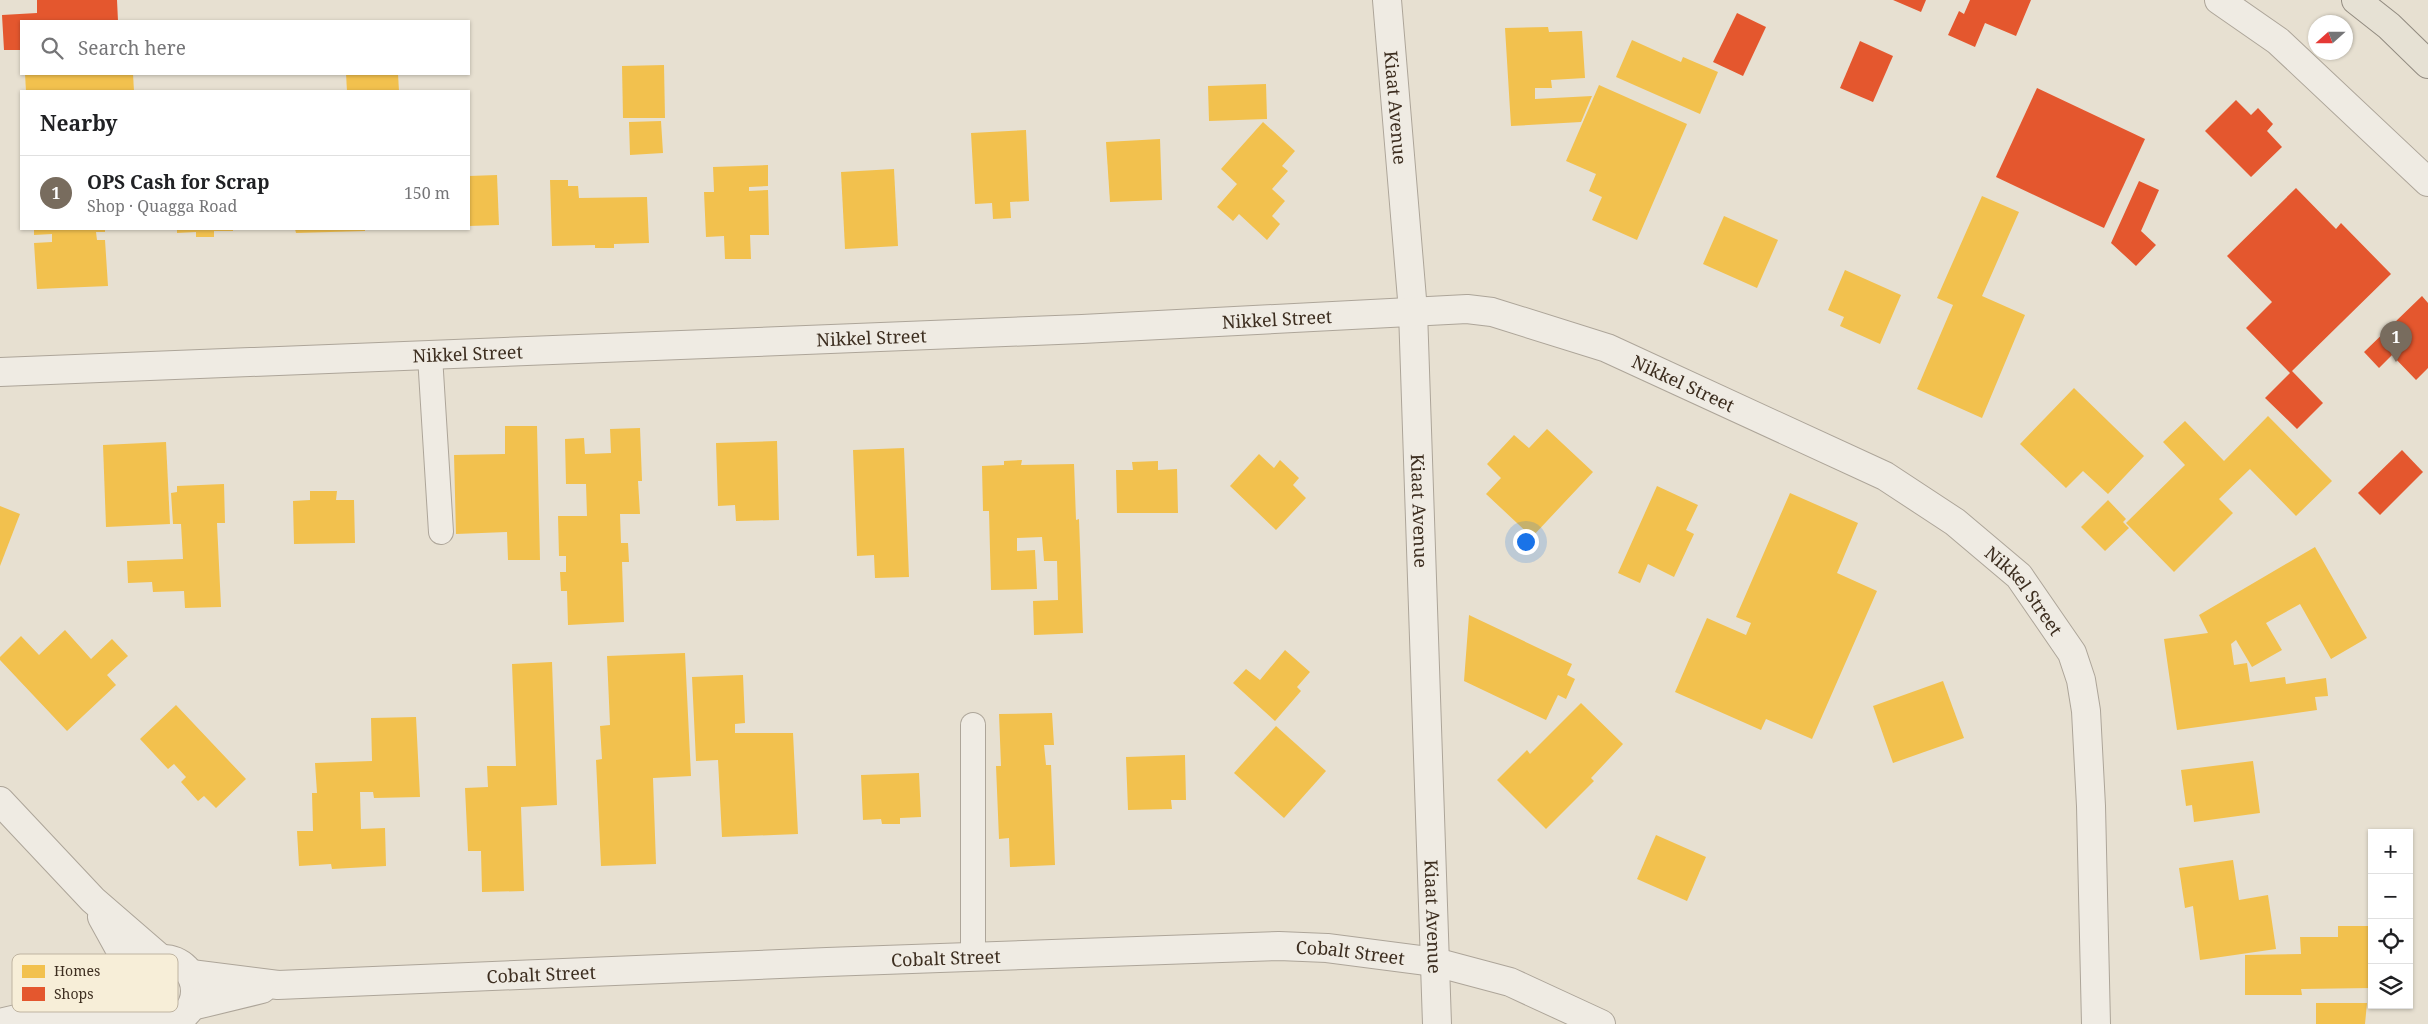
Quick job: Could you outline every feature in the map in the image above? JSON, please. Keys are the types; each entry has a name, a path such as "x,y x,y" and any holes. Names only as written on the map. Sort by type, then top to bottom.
{"main road":[{"path":"2356,0 2389,26 2428,64"}],"street":[{"name":"Kiaat Avenue","path":"1388,0 1413,311 1437,1024"},
{"path":"2219,0 2278,41 2428,182"},
{"name":"Nikkel Street","path":"0,372 1082,330 1467,308 1492,312 1607,348 1885,476 1955,522 2019,576 2072,653 2081,680 2086,711 2096,1024"},
{"path":"0,801 93,900 155,954"},
{"path":"93,900 120,954"},
{"name":"Cobalt Street","path":"191,974 278,985 1279,946 1327,948 1435,962 1510,982 1601,1024"},
{"path":"34,1015 150,1020 166,1023 177,1020 188,1015 195,996 191,974 183,965 178,963"},
{"name":"Cobalt Street","path":"188,1015 278,985"},
{"path":"0,1023 42,1012"}],"lane":[{"path":"430,356 441,532"},
{"path":"973,725 973,957"}],"building: Homes":[{"path":"1548,27 1549,32 1582,31 1585,78 1551,80 1552,88 1535,88 1535,99 1592,96 1581,122 1511,126 1505,28"},
{"path":"1632,40 1681,62 1683,57 1718,72 1700,114 1616,77"},
{"path":"664,65 665,118 623,118 622,66"},
{"path":"25,75 133,75 134,90 26,90"},
{"path":"346,75 398,75 399,90 347,90"},
{"path":"1266,84 1267,119 1209,121 1208,86"},
{"path":"1599,85 1687,124 1637,240 1592,220 1602,197 1589,191 1596,174 1566,161"},
{"path":"661,121 663,153 630,155 629,122"},
{"path":"1263,122 1295,151 1282,166 1288,171 1272,189 1285,201 1272,216 1280,224 1267,240 1239,214 1233,221 1217,207 1237,184 1221,169"},
{"path":"1026,130 1029,201 1010,202 1011,218 993,219 992,203 975,204 971,133"},
{"path":"1160,139 1162,200 1110,202 1106,142"},
{"path":"768,165 768,186 749,187 749,191 768,190 769,235 750,235 751,259 725,259 724,236 706,237 704,192 714,192 713,167"},
{"path":"894,169 898,246 845,249 841,172"},
{"path":"497,175 499,225 470,226 470,176"},
{"path":"550,180 568,180 568,186 578,186 579,198 647,197 649,243 614,244 614,248 595,248 595,245 552,246"},
{"path":"1982,196 2019,212 1982,296 2025,315 1982,418 1917,389 1953,305 1937,298"},
{"path":"1724,216 1778,240 1757,288 1703,264"},
{"path":"34,230 105,230 105,232 96,232 97,240 105,240 108,286 37,289 34,243 52,242 52,234 34,235"},
{"path":"177,230 233,230 214,231 214,237 196,237 196,232 177,233"},
{"path":"295,230 365,230 365,231 296,233"},
{"path":"1845,270 1901,295 1880,344 1840,326 1844,317 1828,310"},
{"path":"2074,388 2144,456 2108,494 2083,471 2066,488 2020,444"},
{"path":"2268,416 2332,481 2296,516 2250,469 2219,499 2233,513 2174,572 2126,523 2185,465 2163,442 2185,421 2224,461"},
{"path":"505,426 537,426 540,560 508,560 507,532 456,534 454,455 505,454"},
{"path":"640,428 642,481 638,481 640,514 620,514 621,543 628,543 629,562 622,562 624,622 568,625 567,591 561,591 560,572 566,572 566,556 559,556 558,516 587,516 586,484 566,484 565,439 584,438 585,454 611,453 610,429"},
{"path":"1547,429 1593,472 1532,537 1486,494 1501,478 1487,464 1514,435 1529,448"},
{"path":"777,441 779,520 736,521 735,505 718,506 716,443"},
{"path":"166,442 170,524 106,527 103,445"},
{"path":"904,448 909,577 875,578 874,555 857,556 853,450"},
{"path":"1259,454 1274,468 1280,460 1299,478 1293,485 1306,498 1276,530 1230,486"},
{"path":"1022,460 1021,465 1074,464 1076,520 1079,519 1083,633 1034,635 1033,601 1058,600 1057,561 1044,561 1042,537 1017,538 1017,551 1035,550 1037,589 991,590 989,511 983,511 982,466 1004,465 1004,461"},
{"path":"1158,461 1158,470 1177,469 1178,513 1117,513 1116,470 1133,470 1132,462"},
{"path":"224,484 225,523 217,523 221,607 185,608 184,591 153,592 152,582 128,583 127,561 183,559 181,524 173,524 171,493 177,492 177,486"},
{"path":"1657,486 1698,505 1686,530 1694,534 1674,577 1648,564 1640,583 1618,573"},
{"path":"310,491 337,491 336,500 354,500 355,543 294,544 293,501 310,500"},
{"path":"1790,493 1858,523 1837,573 1877,591 1812,739 1766,719 1761,730 1675,692 1707,618 1746,635 1751,623 1736,617"},
{"path":"2108,500 2126,519 2123,522 2129,528 2105,551 2081,527"},
{"path":"0,506 20,514 0,566"},
{"path":"2315,547 2367,638 2331,659 2300,604 2266,623 2282,650 2252,667 2236,640 2231,644 2234,665 2247,663 2250,682 2285,677 2286,684 2326,678 2328,696 2315,697 2317,710 2177,730 2164,639 2208,633 2199,615"},
{"path":"1469,615 1572,664 1567,675 1575,679 1566,699 1558,695 1546,720 1464,681"},
{"path":"65,630 91,659 112,639 128,656 107,675 116,685 67,731 0,660 0,657 21,636 39,655"},
{"path":"1285,650 1310,672 1297,687 1301,691 1275,721 1233,683 1246,669 1260,680"},
{"path":"685,653 691,776 653,778 656,864 601,866 596,760 602,759 600,726 610,725 607,656"},
{"path":"552,662 557,805 521,807 524,891 482,892 481,851 468,851 465,788 488,787 487,766 516,766 512,664"},
{"path":"743,675 745,723 735,724 735,733 793,733 798,834 722,837 718,760 696,761 692,677"},
{"path":"1943,681 1964,738 1893,763 1873,706"},
{"path":"1581,703 1623,744 1591,778 1594,781 1546,829 1497,780 1527,750 1530,754"},
{"path":"176,705 246,779 216,808 204,796 198,801 181,782 186,777 174,764 168,769 140,739"},
{"path":"1052,713 1054,745 1044,745 1046,765 1051,765 1055,865 1010,867 1009,838 999,839 996,766 1001,766 999,714"},
{"path":"416,717 420,797 374,798 373,792 360,792 361,829 385,828 386,866 332,869 331,864 299,866 297,831 313,831 312,793 317,793 315,763 372,761 371,718"},
{"path":"1276,726 1326,771 1284,818 1234,773"},
{"path":"1185,755 1186,800 1171,800 1172,809 1128,810 1126,757"},
{"path":"2253,761 2260,813 2194,822 2192,805 2186,806 2181,770"},
{"path":"919,773 921,817 900,818 900,824 882,824 881,819 863,820 861,775"},
{"path":"1656,835 1706,857 1687,901 1637,879"},
{"path":"2233,860 2239,900 2268,895 2276,949 2200,960 2193,906 2185,908 2179,868"},
{"path":"2338,926 2368,926 2368,988 2301,989 2302,995 2245,995 2245,955 2301,954 2300,937 2338,937"},
{"path":"2316,1003 2367,1003 2365,1024 2316,1024"}],"building: Shops":[{"path":"37,0 117,0 118,20 20,20 20,50 4,50 2,15 37,13"},
{"path":"1893,0 1926,0 1921,12"},
{"path":"1970,0 2031,0 2016,36 1985,23 1975,47 1948,35 1959,11 1964,14"},
{"path":"1737,13 1766,27 1743,76 1713,62"},
{"path":"1860,41 1893,56 1873,102 1840,88"},
{"path":"2037,88 2145,139 2104,228 1996,177"},
{"path":"2236,100 2251,115 2258,108 2273,124 2267,131 2282,147 2251,177 2205,131"},
{"path":"2139,181 2159,190 2141,231 2156,245 2136,266 2111,243"},
{"path":"2296,188 2336,229 2341,223 2391,274 2292,371 2323,403 2297,429 2265,398 2290,373 2246,328 2272,302 2227,256"},
{"path":"2422,296 2428,303 2428,368 2416,380 2392,355 2379,368 2364,352"},
{"path":"2402,450 2423,472 2380,515 2358,493"}],"place":[{"name":"OPS Cash for Scrap","path":"2396,362"}]}
